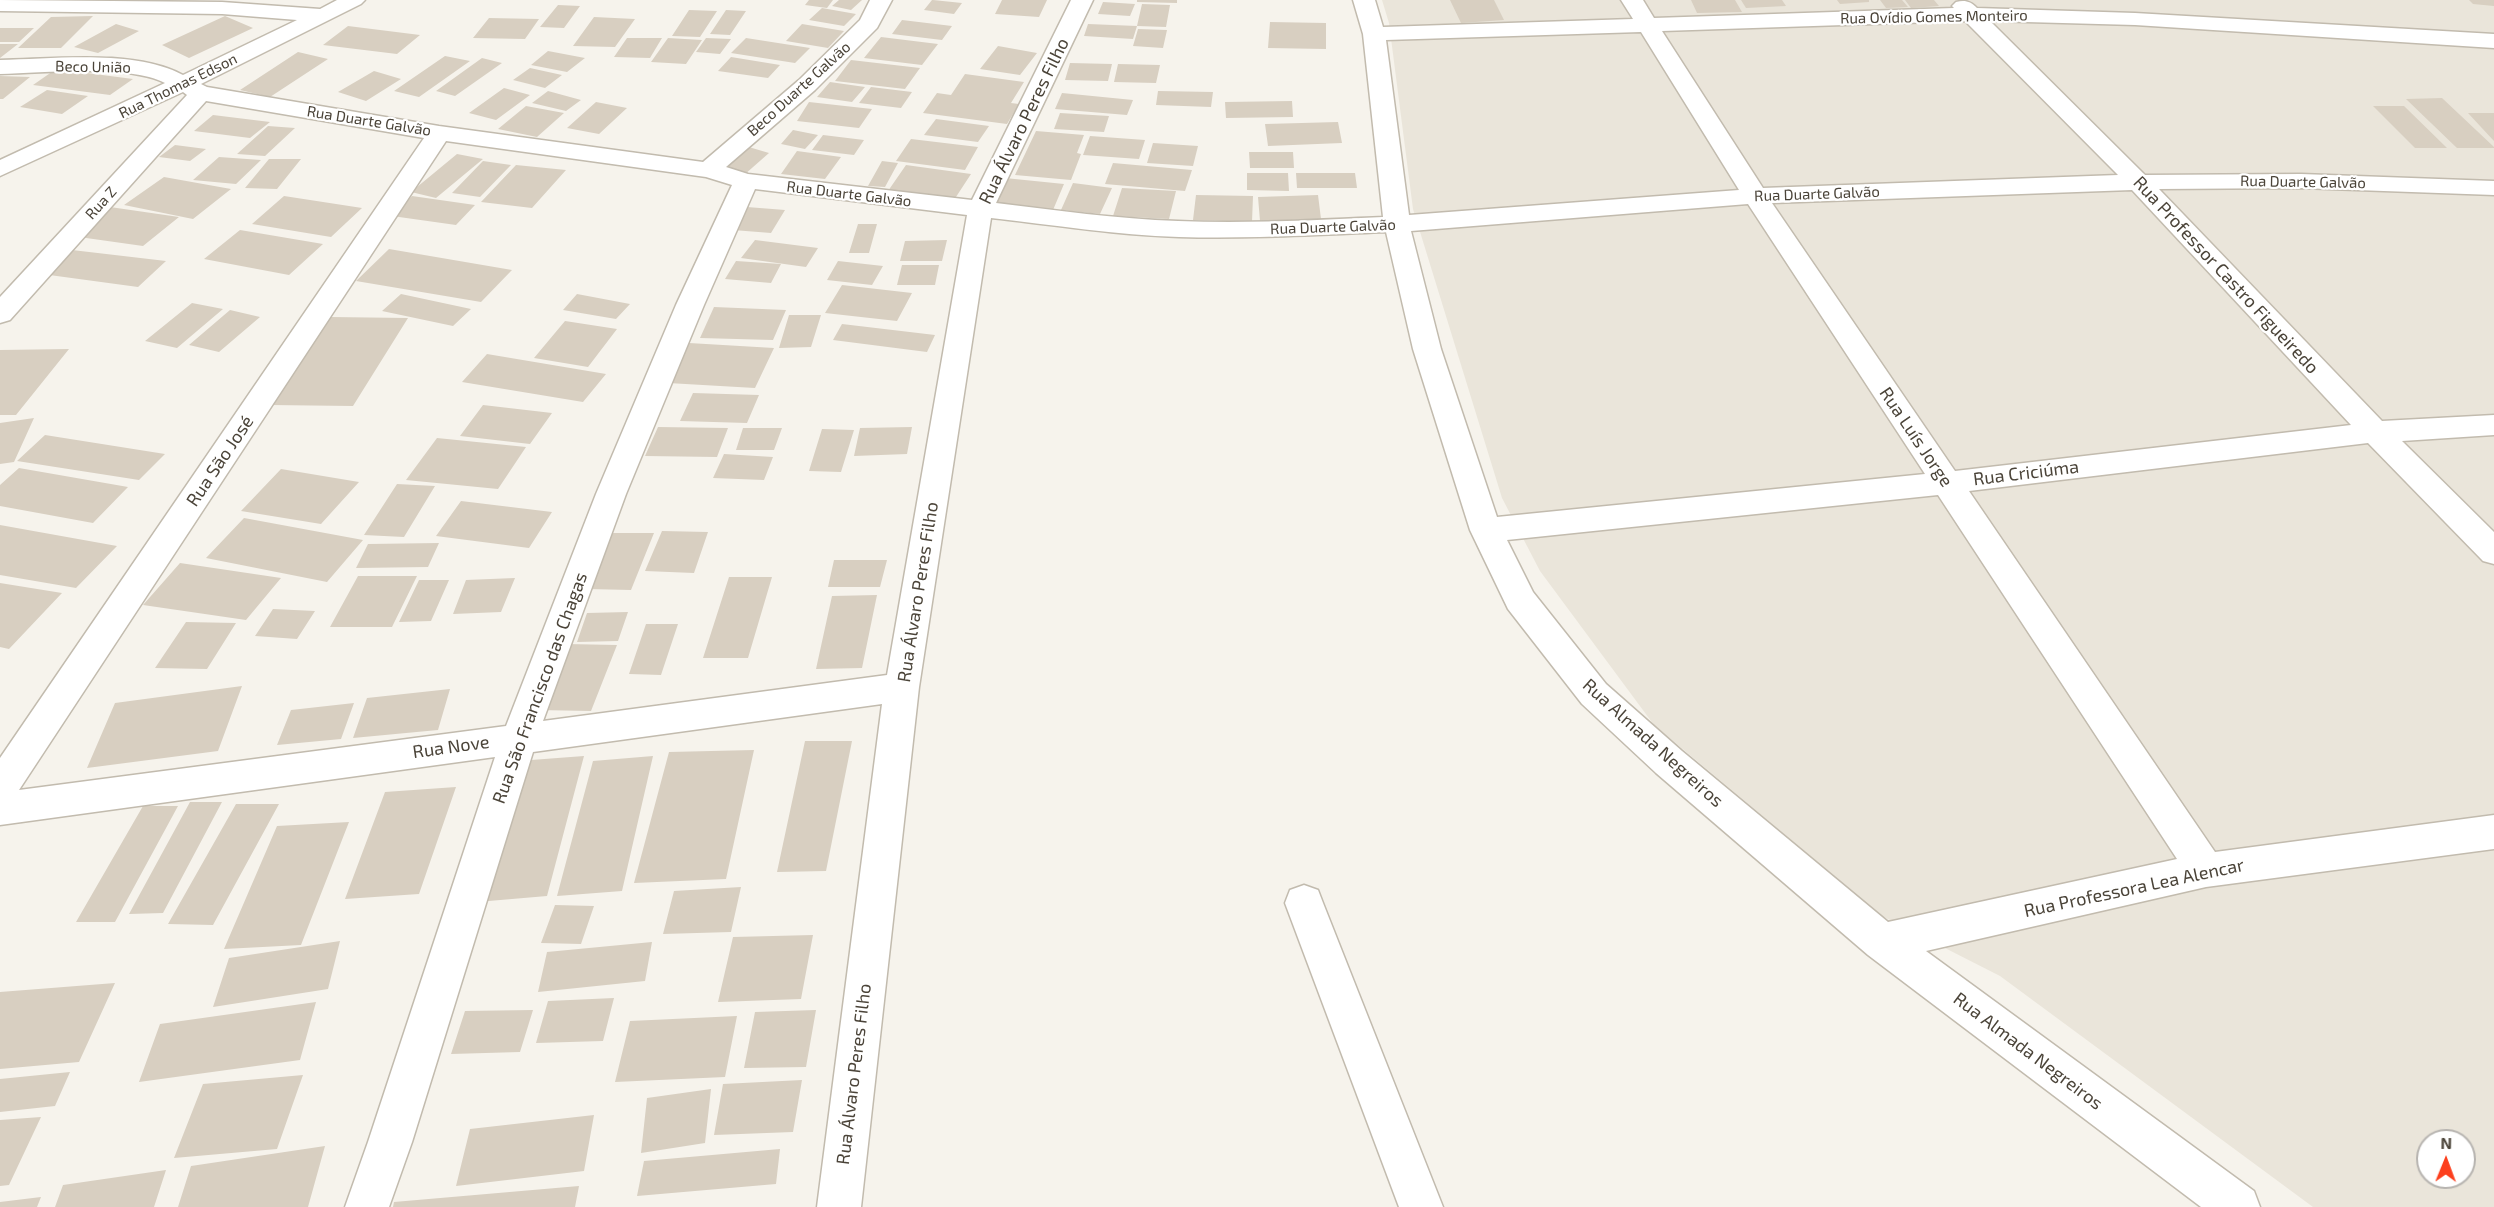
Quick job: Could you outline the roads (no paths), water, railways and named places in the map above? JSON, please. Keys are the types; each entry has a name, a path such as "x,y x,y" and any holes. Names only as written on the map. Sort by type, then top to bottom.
{"street":[{"name":"Rua Thomas Edson","path":"0,170 191,89 322,15 354,0"},
{"name":"Beco Duarte Galvão","path":"708,170 807,85 869,23 881,0"},
{"name":"Rua Álvaro Peres Filho","path":"839,1207 902,687 980,210 1082,0"},
{"name":"Rua Almada Negreiros","path":"1364,0 1374,33 1397,224 1427,349 1486,530 1520,600 1594,694 1678,769 1882,942 2238,1207"},
{"name":"Rua Luís Jorge","path":"1632,0 1755,196 2206,870"},
{"path":"2,5 222,8 322,15"},
{"name":"Rua Ovídio Gomes Monteiro","path":"1374,33 1648,24 1964,7 2494,41"},
{"name":"Rua Professor Castro Figueiredo","path":"1964,7 2138,182 2375,432 2494,552"},
{"name":"Beco União","path":"0,67 126,65 163,73 191,89"},
{"name":"Rua Duarte Galvão","path":"191,89 439,133 708,170 746,181 980,210 1177,229 1266,230 1397,224 1755,196 2138,182 2301,181 2494,188"},
{"name":"Rua Z","path":"0,314 191,89"},
{"name":"Rua São José","path":"0,788 439,133"},
{"name":"Rua São Francisco das Chagas","path":"367,1207 390,1142 519,738 611,494 690,305 746,181"},
{"name":"Rua Criciúma","path":"1486,530 1946,483 2375,432 2494,425"},
{"name":"Rua Nove","path":"0,809 902,687"},
{"name":"Rua Professora Lea Alencar","path":"1882,942 2206,870 2494,832"},
{"path":"1304,903 1421,1207"}]}
